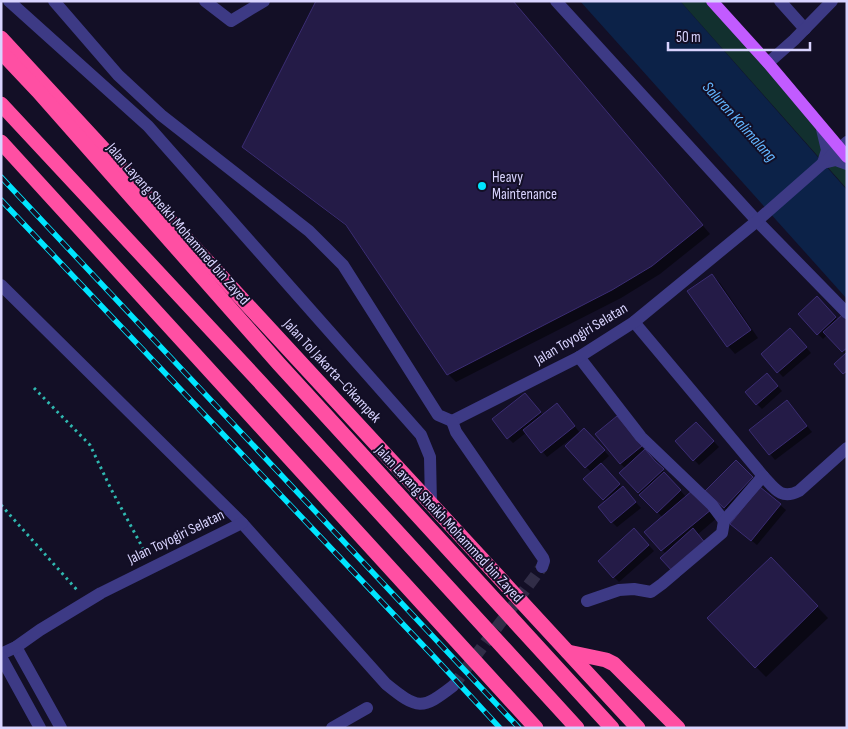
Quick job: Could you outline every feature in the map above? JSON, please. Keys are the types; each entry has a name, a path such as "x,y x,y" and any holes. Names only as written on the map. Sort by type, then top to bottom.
{"highway":[{"name":"Jalan Tol Jakarta–Cikampek","path":"1,38 638,728"},
{"name":"Jalan Layang Sheikh Mohammed bin Zayed","path":"1,52 279,364 612,728"},
{"path":"1,104 279,402 577,728"},
{"path":"1,142 536,728"},
{"path":"568,652 606,660 614,664 678,728"}],"main road":[{"path":"712,1 768,63 822,128 844,149"}],"street":[{"path":"9,1 148,126 421,435 430,457 431,504"},
{"path":"54,1 118,74 161,115 309,231 342,265 438,415 452,421 456,432 542,558 544,562 542,567"},
{"path":"205,1 231,21 264,1"},
{"path":"556,1 757,221 847,313"},
{"path":"780,1 809,25"},
{"path":"768,63 809,25 830,2"},
{"path":"822,128 826,150 823,163 836,160 847,164"},
{"name":"Jalan Toyogiri Selatan","path":"452,421 579,357 634,322 757,221 823,163 844,149"},
{"path":"1,285 242,523"},
{"path":"634,322 779,493 790,495 799,491 847,448"},
{"path":"579,357 641,437 712,505 724,521"},
{"path":"586,601 619,590 634,589 651,592 722,533 724,521 763,476"},
{"name":"Jalan Toyogiri Selatan","path":"1,656 87,601 153,566 242,523 386,684 402,697 418,704 433,702 453,686"},
{"path":"16,647 61,728"},
{"path":"1,656 40,728"},
{"path":"332,728 367,708"}],"path":[{"path":"34,388 90,445 111,489 153,566"},
{"path":"1,505 87,601"}],"green space":[{"path":"680,1 712,1 847,164 847,189"}],"water":[{"name":"Saluran Kalimalang","path":"580,1 680,1 847,190 847,299"}],"building":[{"name":"Heavy Maintenance","path":"316,1 513,1 703,225 652,266 612,290 447,375 346,225 242,147"},
{"path":"712,274 751,330 727,347 687,291"},
{"path":"817,296 836,317 817,335 798,314"},
{"path":"842,315 847,320 847,348 842,352 823,332"},
{"path":"790,328 807,347 777,373 761,354"},
{"path":"847,352 847,371 843,374 834,364"},
{"path":"767,373 778,386 756,405 745,392"},
{"path":"525,393 541,412 507,439 492,419"},
{"path":"787,400 807,426 769,455 749,430"},
{"path":"557,403 575,426 541,453 523,430"},
{"path":"617,416 642,446 620,464 595,434"},
{"path":"696,422 714,441 693,461 675,441"},
{"path":"584,428 605,450 585,468 565,446"},
{"path":"645,449 664,469 638,493 619,473"},
{"path":"736,460 753,477 724,508 705,491"},
{"path":"601,463 620,484 603,500 583,479"},
{"path":"664,472 681,490 657,513 639,495"},
{"path":"623,486 636,502 611,523 598,507"},
{"path":"760,487 781,504 751,541 730,524"},
{"path":"693,490 712,509 661,551 644,532"},
{"path":"634,528 649,545 613,578 598,561"},
{"path":"693,528 706,544 674,573 660,558"},
{"path":"771,557 818,606 755,668 707,618"}],"tunnel":[{"path":"453,686 542,567"}],"railway":[{"path":"1,177 519,728"},
{"path":"1,200 500,728"}],"place":[{"name":"Heavy Maintenance","path":"482,186"}]}
